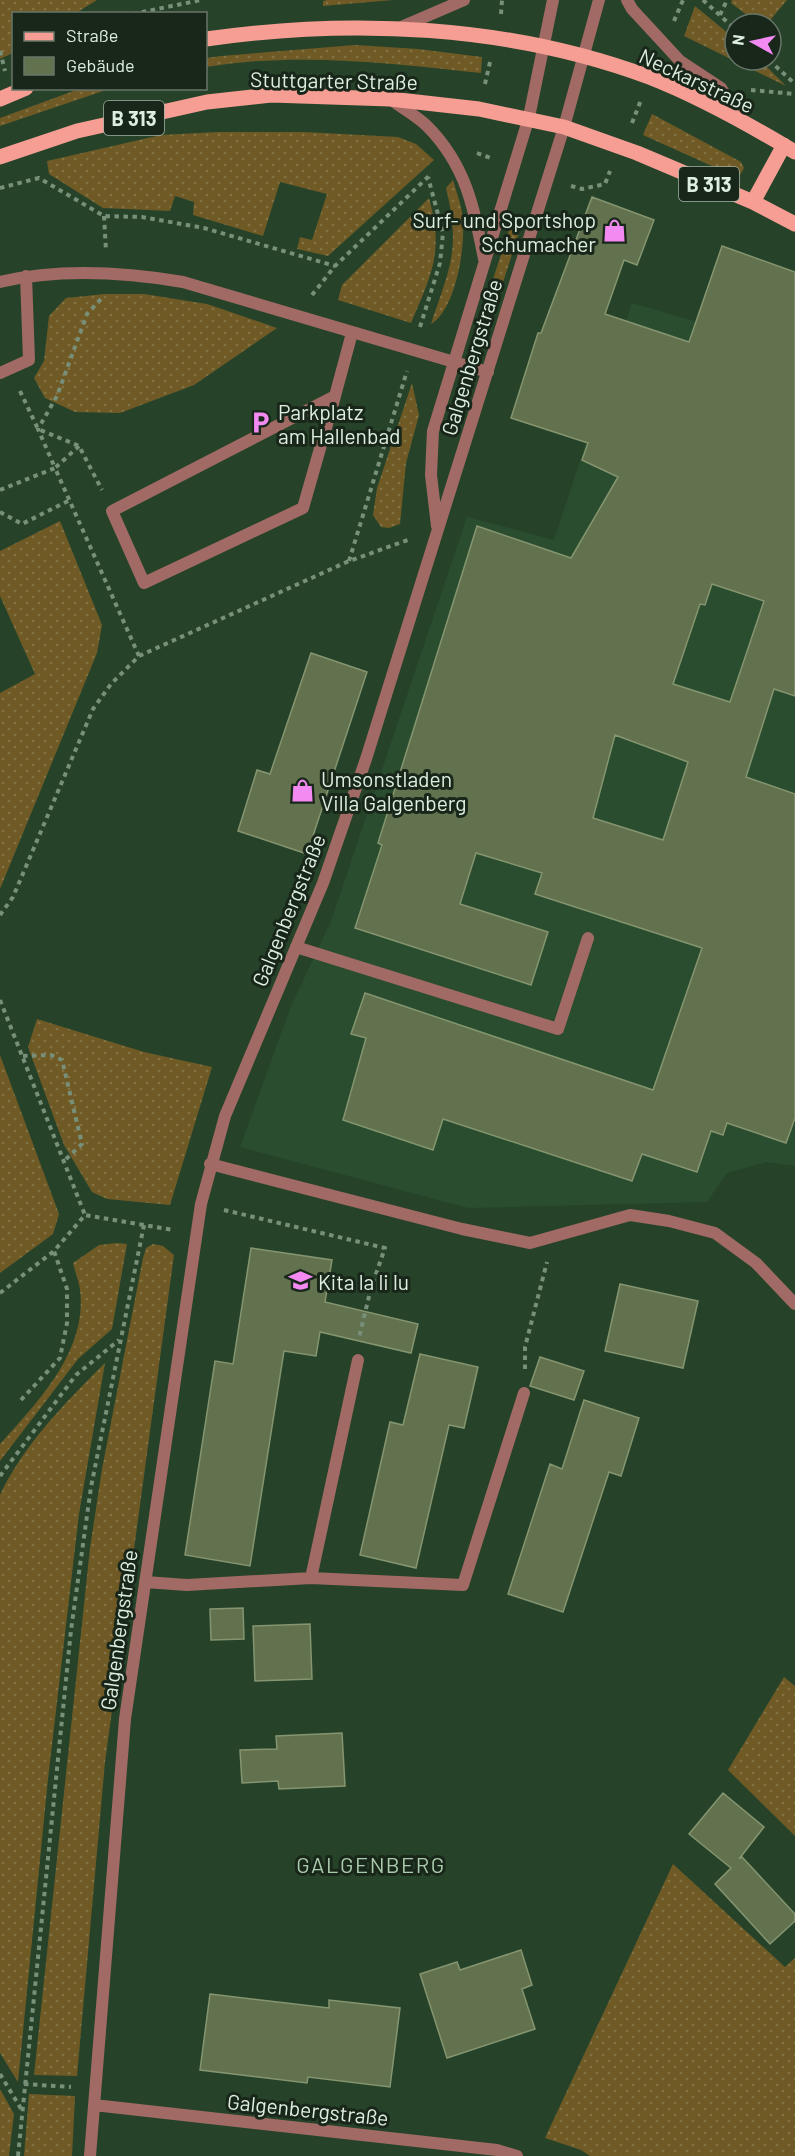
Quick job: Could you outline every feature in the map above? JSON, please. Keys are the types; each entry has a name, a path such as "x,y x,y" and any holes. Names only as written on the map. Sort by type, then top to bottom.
{"main road":[{"path":"207,39 255,32 399,28 495,38 543,48"},
{"name":"Neckarstraße","path":"543,48 584,57 650,78 744,123 789,148"},
{"path":"0,99 21,90"},
{"name":"Stuttgarter Straße","path":"0,157 77,131 207,102 271,95 390,99 529,117"},
{"name":"B 313","path":"529,117 622,147 753,202 795,224"},
{"path":"753,202 789,148"}],"street":[{"path":"399,28 464,0"},
{"name":"Galgenbergstraße","path":"437,530 431,475 433,431 529,117 553,0"},
{"name":"Galgenbergstraße","path":"90,2156 125,1719 195,1233 210,1164 225,1116 323,883 366,759 564,127 599,0"},
{"path":"627,0 632,9 680,61 721,88 744,123"},
{"name":"Galgenbergstraße","path":"390,99 426,125 453,158 473,201 484,263"},
{"path":"0,282 26,276 107,273 142,275 183,282 488,372"},
{"path":"4,371 29,360 26,276"},
{"path":"335,396 112,511 144,583 303,508 335,396 352,333"},
{"path":"296,947 558,1029 588,938"},
{"path":"210,1164 462,1229 530,1243 630,1215 669,1221 715,1233 756,1263 795,1304"},
{"path":"311,1578 358,1360"},
{"path":"145,1582 187,1585 311,1578 463,1585 524,1394"},
{"name":"Galgenbergstraße","path":"94,2106 497,2150 517,2156"}],"path":[{"path":"143,12 201,0"},
{"path":"479,109 502,0"},
{"path":"703,0 723,18"},
{"path":"720,15 727,0"},
{"path":"0,51 6,72"},
{"path":"782,72 795,84"},
{"path":"721,88 795,94"},
{"path":"582,189 605,184 622,147"},
{"path":"294,316 335,266 428,177 443,233 440,263 349,561"},
{"path":"0,188 39,178 104,216 142,217 204,228 335,266"},
{"path":"38,429 57,396 87,314 105,294 107,273 104,216"},
{"path":"4,371 38,429 139,656"},
{"path":"38,429 79,446 112,511"},
{"path":"0,490 55,468 79,446"},
{"path":"0,512 22,524 70,500"},
{"path":"0,915 13,897 93,709 111,684 139,656 349,561 437,530"},
{"path":"0,1000 85,1215"},
{"path":"23,1056 51,1055 62,1060 82,1144 64,1161"},
{"path":"201,1204 385,1248 359,1336"},
{"path":"85,1215 195,1233"},
{"path":"0,1293 54,1251 85,1215"},
{"path":"18,2156 71,1630 91,1487 144,1225"},
{"path":"21,1400 60,1358 66,1331 67,1289 54,1251"},
{"path":"525,1347 541,1285"},
{"path":"0,1476 75,1375 119,1340"},
{"path":"0,2074 22,2112"},
{"path":"24,2084 95,2089"}],"shaded area":[{"path":"0,0 97,0 78,12 12,12 12,53 0,59"},
{"path":"393,0 323,6 323,1"},
{"path":"732,0 787,0 777,12 743,12 731,3"},
{"path":"695,6 723,29 723,55 684,36"},
{"path":"355,45 418,49 482,57 481,73 378,63 309,60 275,60 207,67 207,58"},
{"path":"757,72 772,72 786,86"},
{"path":"76,90 106,90 0,126 0,118"},
{"path":"652,114 741,162 744,168 740,175 734,176 643,135"},
{"path":"218,132 304,132 398,137 416,144 434,160 328,256 297,249 300,237 312,240 327,194 280,182 263,236 193,215 194,202 175,196 170,211 103,208 49,174 47,161 161,135"},
{"path":"453,180 462,212 461,256 454,289 448,304 431,324 451,258 453,227 446,188"},
{"path":"429,198 435,233 434,262 411,323 338,300 342,285"},
{"path":"514,214 524,217 488,329 478,326"},
{"path":"105,294 144,294 207,304 277,328 194,385 120,413 75,412 45,398 34,378 44,361 49,316 66,298"},
{"path":"632,303 795,350 795,1166 767,1162 727,1173 707,1202 468,1208 240,1147 291,1006 331,921 467,517 554,540"},
{"path":"412,383 419,415 406,463 400,524 389,528 381,527 373,515 377,488"},
{"path":"60,521 102,625 97,653 0,889 0,693 35,674 0,596 0,551"},
{"path":"37,1019 144,1052 212,1067 170,1205 107,1199 92,1192 64,1145 28,1047"},
{"path":"0,1055 59,1214 53,1234 0,1273"},
{"path":"127,1244 112,1329 78,1359 0,1461 0,1444 44,1393 68,1355 76,1334 80,1312 80,1290 73,1263 99,1245"},
{"path":"153,1244 163,1246 174,1255 105,1762 77,2076 34,2075 90,1548 102,1469 143,1258 146,1248"},
{"path":"105,1363 79,1514 48,1779 18,2082 0,2053 0,1495 33,1441 61,1408"},
{"path":"784,1677 795,1686 795,1836 728,1770"},
{"path":"673,1864 785,1967 795,1958 795,2156 590,2156 581,2150 545,2138"},
{"path":"0,2089 14,2114 9,2156 0,2156"},
{"path":"29,2094 75,2096 72,2156 24,2156"}],"building":[{"path":"592,197 654,220 637,265 624,260 605,314 689,342 722,246 795,272 795,696 774,689 746,777 795,794 795,1118 786,1143 727,1123 723,1135 711,1131 697,1172 642,1154 632,1181 443,1119 433,1150 343,1120 366,1038 351,1034 365,993 653,1090 702,948 535,894 542,873 476,853 460,904 548,932 531,985 355,928 382,845 378,843 477,526 571,558 618,477 582,460 588,443 511,418 538,333 541,333","holes":["712,584 764,601 730,702 673,684 700,604 705,605","615,735 688,762 663,840 593,818"]},
{"path":"311,653 367,672 307,854 238,831 257,770 270,774"},
{"path":"251,1248 332,1260 325,1302 418,1324 411,1353 320,1332 316,1356 284,1351 250,1566 185,1555 215,1361 233,1364"},
{"path":"620,1284 698,1301 683,1368 605,1351"},
{"path":"420,1354 478,1367 464,1428 449,1425 416,1568 360,1555 390,1422 403,1425"},
{"path":"540,1357 584,1371 574,1400 530,1386"},
{"path":"584,1400 639,1418 621,1476 609,1472 563,1612 508,1594 550,1464 562,1469"},
{"path":"243,1608 244,1639 211,1640 210,1609"},
{"path":"310,1624 312,1679 255,1681 253,1626"},
{"path":"342,1733 345,1786 279,1789 278,1781 242,1783 240,1750 277,1749 276,1736"},
{"path":"723,1793 764,1827 739,1859 742,1857 795,1914 795,1921 770,1944 715,1884 731,1868 689,1834"},
{"path":"521,1950 532,1985 522,1989 535,2029 447,2058 420,1974 457,1962 460,1970"},
{"path":"210,1994 329,2008 329,2000 400,2008 390,2087 308,2077 307,2083 200,2070"}],"place":[{"name":"Surf- und Sportshop Schumacher","path":"614,231"},
{"name":"Parkplatz am Hallenbad","path":"260,423"},
{"name":"Umsonstladen Villa Galgenberg","path":"303,790"},
{"name":"Kita la li lu","path":"300,1281"}],"district":[{"name":"GALGENBERG","path":"371,1864"}]}
